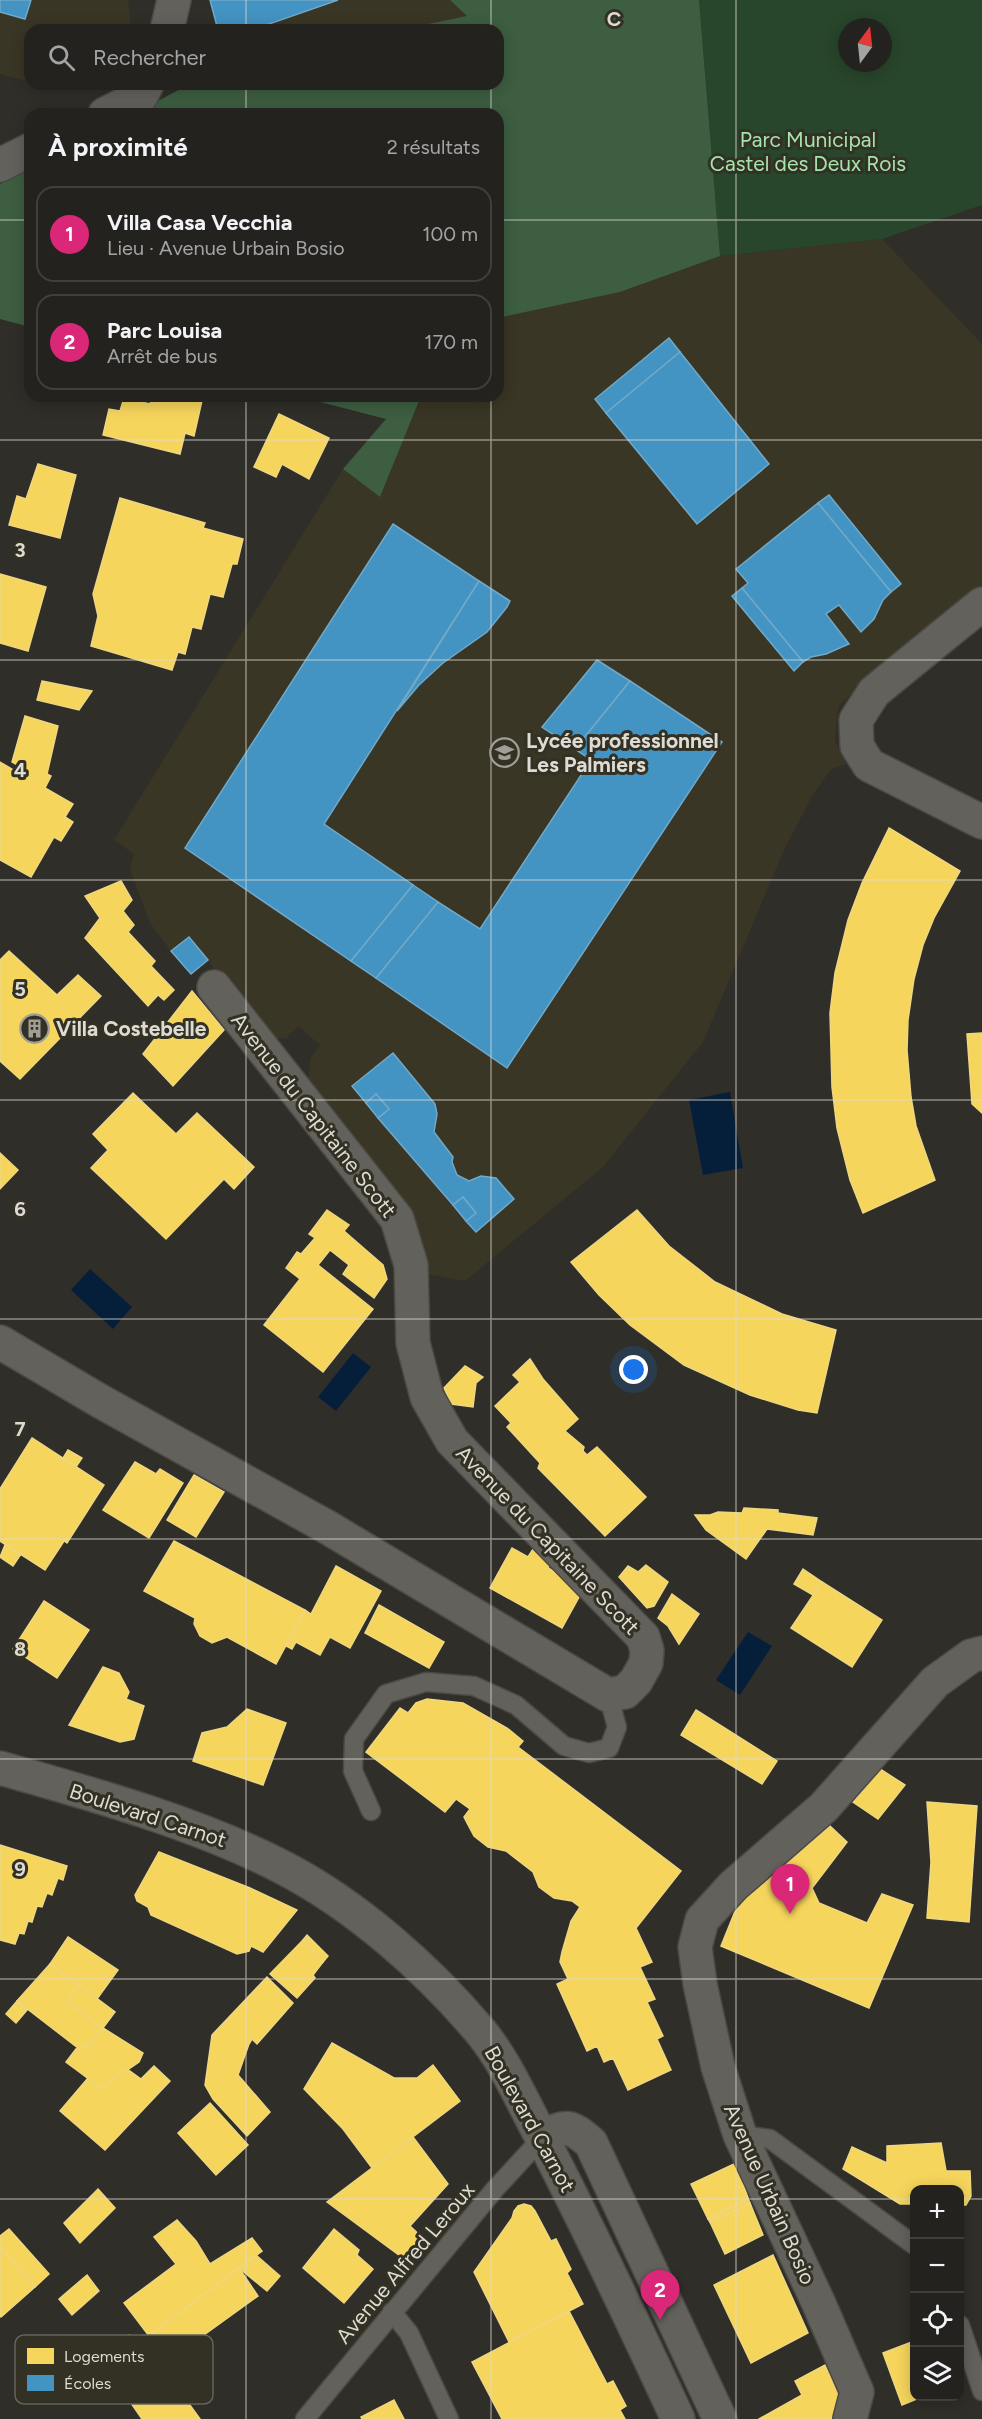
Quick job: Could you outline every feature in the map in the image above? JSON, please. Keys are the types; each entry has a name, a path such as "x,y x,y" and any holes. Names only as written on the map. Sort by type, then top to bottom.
{"street":[{"path":"168,24 174,0"},
{"path":"117,108 141,96 144,90"},
{"path":"0,165 24,153"},
{"path":"982,604 874,692 856,720 857,746 869,765 982,822"},
{"name":"Avenue du Capitaine Scott","path":"213,987 397,1219 411,1265 413,1343 427,1397 452,1441 643,1637 647,1650 646,1663 636,1681 626,1692 608,1695"},
{"path":"0,1342 100,1401 327,1527 608,1695"},
{"name":"Avenue Urbain Bosio","path":"850,2419 857,2392 819,2304 740,2135 718,2067 700,1984 695,1947 702,1920 733,1886 824,1807 935,1682 971,1656 982,1653"},
{"name":"Boulevard Carnot","path":"0,1768 166,1819 230,1842 284,1868 338,1899 425,1973 482,2033 509,2074 573,2195 678,2419"},
{"path":"542,2138 558,2129 574,2129 591,2143 720,2419"}],"lane":[{"path":"371,1811 353,1771 354,1739 386,1694 426,1682 474,1686 516,1705 564,1746 589,1753 609,1748 617,1727 608,1695"},
{"path":"740,2135 770,2139 910,2241"},
{"name":"Avenue Alfred Leroux","path":"305,2419 495,2189 542,2138"},
{"path":"392,2312 409,2332 449,2419"},
{"path":"964,2337 982,2391"}],"shaded area":[{"path":"0,0 128,0 130,24 24,24 24,80 0,74"},
{"path":"210,0 450,0 468,16 429,24 216,24"},
{"name":"Lycée professionnel Les Palmiers","path":"882,239 982,344 982,586 840,704 835,741 846,764 828,773 811,798 784,850 703,1042 603,1167 465,1281 428,1274 427,1256 395,1193 308,1087 310,1059 320,1045 298,1026 286,1038 268,1038 190,937 171,951 150,923 130,869 134,854 114,840 343,469 380,497 419,402 504,402 504,317 620,292 720,256"}],"green space":[{"path":"450,0 699,0 720,256 620,292 504,317 504,108 144,108 179,90 504,90 504,24 428,24 467,16"},
{"name":"Parc Municipal Castel des Deux Rois","path":"699,0 982,0 982,205 882,239 720,256"},
{"path":"24,171 24,325 0,319 0,184"},
{"path":"320,402 419,402 380,497 343,469 386,419"}],"water":[{"path":"730,1092 743,1168 703,1175 689,1100"},
{"path":"90,1269 132,1307 113,1329 71,1290"},
{"path":"353,1353 371,1367 336,1411 318,1397"},
{"path":"748,1632 772,1646 740,1695 716,1680"}],"building: Logements":[{"path":"123,402 150,404 150,402 202,402 194,436 185,433 180,454 103,435 109,409 120,411"},
{"path":"279,414 329,438 309,479 282,464 276,477 254,467"},
{"path":"38,464 76,475 60,538 9,525 17,496 26,499"},
{"path":"120,498 205,523 203,528 243,539 237,564 232,564 223,597 210,594 201,629 192,627 185,654 178,652 172,670 91,646 98,616 93,594"},
{"path":"0,574 46,587 28,651 0,643"},
{"path":"42,681 92,691 79,710 37,700"},
{"path":"25,716 58,726 47,774 51,776 45,788 73,804 65,817 73,822 61,841 54,837 31,877 0,860 0,762 20,774 24,769 12,762"},
{"path":"889,828 960,871 934,918 923,945 914,979 908,1020 907,1050 911,1097 916,1126 935,1180 863,1213 850,1180 837,1128 832,1087 830,1013 835,973 848,920 862,883"},
{"path":"121,881 132,900 123,911 134,925 128,932 155,961 151,966 174,990 164,1000 158,995 148,1006 85,938 100,918 85,896"},
{"name":"Villa Costebelle","path":"9,951 57,995 78,975 101,996 20,1079 0,1061 0,960"},
{"path":"192,991 224,1030 173,1086 143,1054"},
{"path":"982,1033 982,1113 972,1104 967,1034"},
{"path":"133,1093 176,1134 197,1113 254,1167 234,1189 224,1179 166,1239 91,1168 108,1150 93,1134"},
{"path":"0,1153 18,1170 0,1189"},
{"path":"327,1210 349,1225 344,1231 383,1265 387,1279 374,1298 343,1274 349,1265 330,1250 318,1265 373,1309 323,1372 264,1325 300,1279 286,1268 297,1252 301,1254 315,1238 309,1234"},
{"path":"637,1210 669,1246 715,1282 782,1314 836,1330 817,1413 798,1410 750,1395 684,1365 630,1325 599,1295 571,1262"},
{"path":"530,1359 543,1379 578,1419 565,1431 584,1447 583,1451 587,1455 597,1447 646,1497 605,1536 538,1468 540,1463 507,1427 511,1423 495,1406 520,1382 513,1375"},
{"path":"465,1366 483,1377 476,1383 473,1407 451,1404 444,1388"},
{"path":"32,1438 104,1485 67,1543 64,1541 45,1570 0,1541 0,1489"},
{"path":"68,1450 82,1458 76,1467 63,1458"},
{"path":"135,1462 156,1474 160,1469 183,1483 149,1538 103,1510"},
{"path":"194,1475 224,1492 196,1537 167,1520"},
{"path":"744,1508 778,1510 778,1513 817,1518 813,1535 767,1529 746,1559 706,1530 695,1515 710,1515 718,1512 742,1513"},
{"path":"174,1541 305,1610 276,1664 227,1637 212,1643 200,1636 194,1624 195,1618 144,1591"},
{"path":"537,1543 553,1559 548,1568 584,1588 562,1628 490,1588 512,1548 528,1557"},
{"path":"5,1545 21,1554 13,1566 0,1557"},
{"path":"646,1565 668,1582 654,1606 647,1608 619,1577 628,1566 638,1572"},
{"path":"336,1566 381,1591 350,1648 330,1637 320,1655 296,1642 292,1649 286,1646 305,1610 311,1614"},
{"path":"803,1569 822,1582 813,1595 794,1584"},
{"path":"822,1582 882,1620 852,1667 791,1628"},
{"path":"672,1594 699,1614 679,1644 668,1626 658,1618"},
{"path":"44,1601 89,1630 57,1678 13,1649"},
{"path":"379,1605 444,1642 429,1668 365,1633"},
{"path":"103,1667 119,1673 129,1692 126,1699 144,1706 134,1739 120,1742 69,1725"},
{"path":"427,1699 463,1703 507,1728 523,1741 518,1747 681,1871 636,1928 652,1962 640,1967 655,1999 647,2002 663,2036 657,2039 671,2070 628,2090 613,2058 604,2062 597,2046 587,2051 557,1984 568,1979 560,1962 571,1921 580,1907 572,1901 554,1898 539,1887 533,1872 506,1851 488,1847 474,1836 464,1817 470,1809 456,1799 445,1812 366,1752 400,1708 408,1713 416,1703"},
{"path":"247,1709 286,1723 263,1785 193,1761 202,1733 227,1727"},
{"path":"696,1710 777,1761 762,1784 681,1735"},
{"path":"880,1769 905,1785 878,1819 853,1802"},
{"path":"927,1802 977,1806 969,1922 927,1918 931,1862"},
{"path":"830,1826 847,1842 812,1888 819,1903 867,1923 882,1894 913,1905 869,2008 721,1946 738,1904"},
{"path":"0,1845 67,1866 63,1880 58,1878 52,1895 47,1893 42,1907 37,1906 32,1922 28,1921 24,1934 19,1933 15,1944 0,1940"},
{"path":"159,1852 250,1888 297,1910 263,1952 251,1946 249,1951 237,1954 151,1915 148,1907 137,1901 135,1895"},
{"path":"307,1935 328,1956 323,1962 303,1940"},
{"path":"68,1937 118,1970 97,1999 50,1964"},
{"path":"303,1940 323,1962 313,1975 315,1978 297,1998 270,1974"},
{"path":"50,1964 79,1985 67,2002 103,2028 89,2046 78,2048 17,2001"},
{"path":"267,1977 293,2003 257,2044 252,2039 238,2075 270,2112 247,2136 213,2099 205,2085 212,2035"},
{"path":"79,1985 115,2012 103,2028 67,2002"},
{"path":"17,2001 27,2010 16,2023 6,2014"},
{"path":"103,2028 143,2053 139,2062 101,2088 66,2062 76,2049 89,2046"},
{"path":"332,2043 394,2078 417,2078 433,2065 460,2101 372,2168 343,2129 304,2089"},
{"path":"154,2066 170,2081 105,2150 60,2111 88,2078 101,2088 127,2069 141,2079"},
{"path":"210,2103 248,2145 216,2175 178,2133"},
{"path":"413,2137 448,2184 410,2226 425,2240 407,2261 327,2202"},
{"path":"941,2143 946,2171 970,2171 971,2196 966,2205 964,2205 964,2185 910,2185 910,2204 900,2204 843,2169 852,2147 887,2163 887,2146"},
{"path":"736,2163 748,2198 708,2219 691,2184"},
{"path":"98,2189 115,2208 80,2243 64,2223"},
{"path":"748,2198 750,2203 710,2222 708,2219"},
{"path":"750,2203 763,2235 725,2254 710,2222"},
{"path":"524,2204 531,2206 535,2211 551,2241 556,2239 571,2269 567,2273 583,2304 509,2342 474,2272 512,2218 514,2211 518,2206"},
{"path":"177,2220 196,2241 210,2264 252,2238 262,2251 148,2335 124,2303 176,2264 154,2237"},
{"path":"9,2229 49,2274 35,2287 0,2247 0,2236"},
{"path":"334,2229 359,2250 357,2255 373,2269 344,2303 303,2268"},
{"path":"0,2247 35,2287 1,2317 0,2316"},
{"path":"256,2255 280,2276 267,2291 239,2268"},
{"path":"773,2255 808,2333 751,2363 714,2285"},
{"path":"239,2268 258,2296 204,2335 150,2335"},
{"path":"87,2275 99,2291 72,2315 59,2299"},
{"path":"569,2311 607,2384 613,2381 626,2406 620,2410 625,2419 502,2419 472,2362"},
{"path":"910,2343 912,2401 902,2405 883,2353"},
{"path":"825,2365 838,2392 835,2419 759,2419 802,2395 795,2381"},
{"path":"394,2400 404,2419 362,2419 361,2417"},
{"path":"132,2404 189,2404 200,2419 142,2419"}],"building: Écoles":[{"path":"0,0 31,0 25,19 0,12"},
{"path":"210,0 338,0 269,24 216,24"},
{"path":"669,338 680,352 606,413 595,399"},
{"path":"680,352 769,464 697,524 606,413"},
{"path":"829,495 901,584 891,592 818,503"},
{"path":"818,503 891,592 883,600 874,619 861,632 839,605 826,614 849,644 803,662 742,588 748,583 736,569"},
{"path":"393,524 479,581 324,824 413,885 351,961 185,848"},
{"path":"479,581 510,601 507,607 487,632 443,663 419,685 397,711"},
{"path":"742,588 803,662 794,671 732,596"},
{"path":"597,660 630,681 575,749 542,727"},
{"path":"630,681 722,742 507,1068 376,978 438,902 480,929 591,760 575,749"},
{"path":"413,885 438,902 376,978 351,961"},
{"path":"189,937 208,960 191,974 171,951"},
{"path":"393,1053 435,1104 437,1114 434,1132 453,1157 452,1162 457,1175 469,1181 481,1176 496,1178 514,1199 476,1232 466,1221 476,1213 463,1197 453,1205 378,1118 389,1109 376,1094 366,1103 352,1086"},
{"path":"376,1094 389,1109 378,1118 366,1103"},
{"path":"463,1197 476,1213 466,1221 453,1205"}],"place":[{"name":"Lycée professionnel Les Palmiers","path":"505,752"},
{"name":"Villa Costebelle","path":"35,1028"},
{"name":"Villa Casa Vecchia","path":"790,1914"},
{"name":"Parc Louisa","path":"660,2320"}]}
